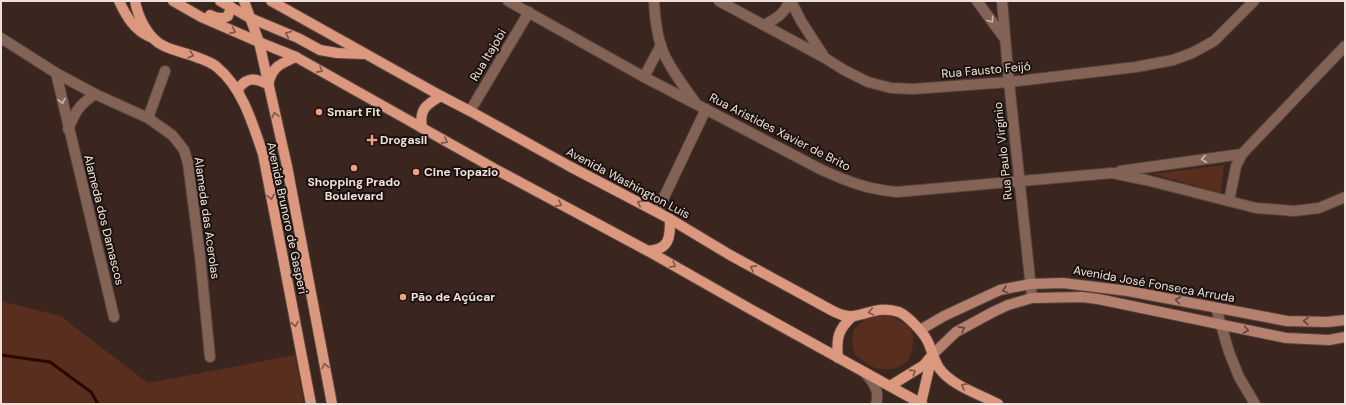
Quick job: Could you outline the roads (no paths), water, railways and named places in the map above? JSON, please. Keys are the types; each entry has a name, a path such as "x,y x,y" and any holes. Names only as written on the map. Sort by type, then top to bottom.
{"main road":[{"name":"Avenida Brunoro de Gasperi","path":"119,1 125,15 143,34 163,46 210,62 217,66 239,94 252,124 262,154 311,404"},
{"name":"Avenida Brunoro de Gasperi","path":"135,1 137,10 145,27 155,40"},
{"path":"173,1 201,17 296,57 422,128 648,251 921,404 932,354"},
{"path":"183,1 220,18 228,16 231,7"},
{"name":"Avenida Washington Luis","path":"220,1 250,18 298,38 320,50 337,53 365,54 569,166 670,219 730,255 831,310 842,315 853,316 882,309 900,312 920,330 928,341 932,354 939,367 947,376 962,386 998,404"},
{"name":"Avenida Brunoro de Gasperi","path":"244,1 259,42 288,166 332,404"},
{"path":"271,1 365,54"},
{"path":"239,94 238,89 249,80 259,80 269,83 272,72 275,68 296,57"},
{"path":"422,128 420,119 424,108 440,96"},
{"path":"648,251 658,250 665,245 670,233 670,219"},
{"name":"Avenida José Fonseca Arruda","path":"920,330 944,316 1000,290 1030,284 1063,282 1128,291 1287,320 1327,322 1345,320"},
{"name":"Avenida José Fonseca Arruda","path":"932,354 956,332 992,312 1008,305 1032,298 1089,298 1286,338 1330,340 1345,337"},
{"path":"838,358 838,336 844,324 853,316"},
{"path":"890,386 924,365 932,354"}],"street":[{"name":"Rua Aristides Xavier de Brito","path":"508,1 644,77 822,170 850,183 876,190 897,192 1112,173 1242,154"},
{"path":"654,1 656,26 666,58 697,104"},
{"name":"Rua Fausto Feijó","path":"719,1 868,82 890,88 913,89 1009,82 1136,67 1173,60 1192,53 1214,41 1254,1"},
{"path":"764,25 784,12 790,1"},
{"path":"790,1 804,27 825,58"},
{"path":"977,1 1005,39"},
{"name":"Rua Paulo Virgínio","path":"1002,1 1032,298"},
{"name":"Rua Itajobi","path":"470,111 529,12"},
{"name":"Alameda das Acerolas","path":"2,39 56,73 95,94 148,118 172,135 184,150 188,163 200,256 210,357"},
{"path":"644,77 661,45"},
{"path":"1229,201 1236,166 1242,154 1345,46"},
{"path":"148,118 165,71"},
{"name":"Alameda dos Damascos","path":"56,73 68,129 114,317"},
{"path":"68,129 76,111 84,102 95,94"},
{"path":"657,212 706,109"},
{"name":"Rua Aristides Xavier de Brito","path":"1112,173 1146,180 1256,208 1294,211 1319,208 1345,197"},
{"path":"1216,308 1229,352 1239,377 1255,404"},
{"path":"864,372 875,386 878,395 876,404"}],"waterway":[{"path":"1,355 50,362 91,392 98,404"}],"place":[{"name":"Smart Fit","path":"319,112"},
{"name":"Drogasil","path":"372,140"},
{"name":"Shopping Prado Boulevard","path":"354,168"},
{"name":"Cine Topazio","path":"416,172"},
{"name":"Pão de Açúcar","path":"403,297"}]}
